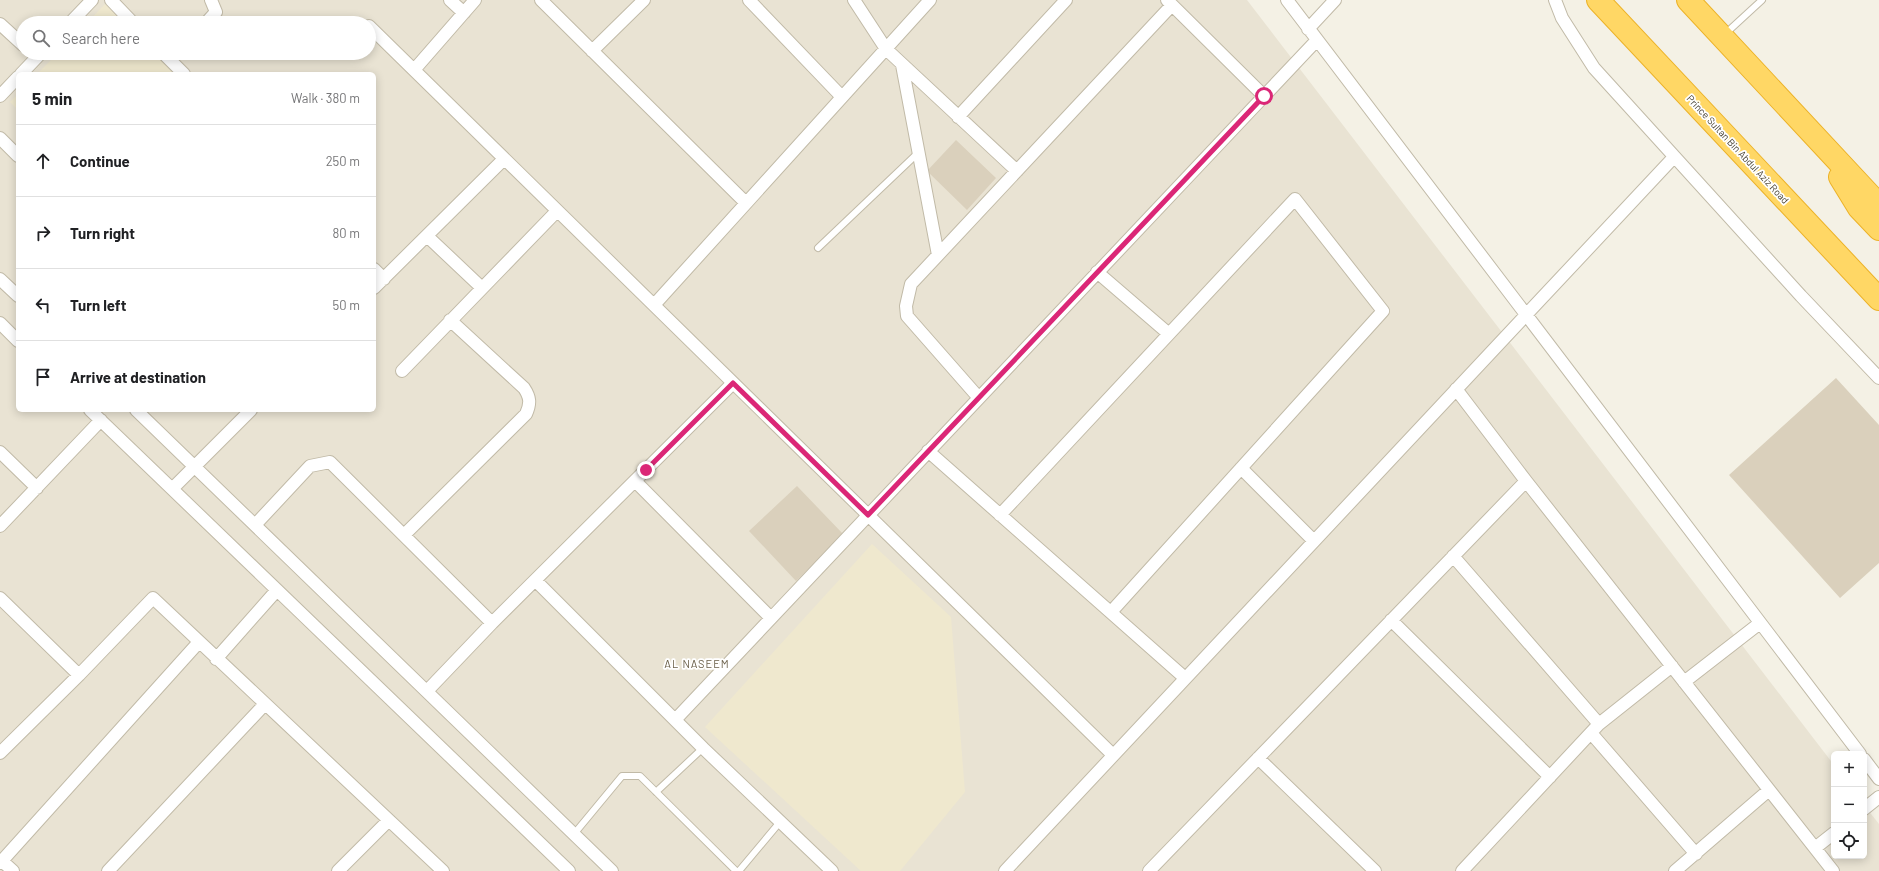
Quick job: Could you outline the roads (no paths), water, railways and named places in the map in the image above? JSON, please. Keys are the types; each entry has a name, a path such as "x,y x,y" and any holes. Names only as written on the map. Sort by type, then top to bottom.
{"highway":[{"name":"Prince Sultan Bin Abdul Aziz Road","path":"1598,0 1879,299"},
{"path":"1688,0 1879,205"},
{"path":"1815,136 1859,208 1879,229"},
{"path":"1790,204 1879,286"}],"street":[{"path":"77,16 92,0"},
{"path":"111,0 127,16"},
{"path":"211,0 216,12 212,16"},
{"path":"450,0 464,13"},
{"path":"414,70 475,0"},
{"path":"541,0 746,203"},
{"path":"592,51 644,0"},
{"path":"749,0 842,97"},
{"path":"854,0 886,49 1017,171"},
{"path":"654,305 930,0"},
{"path":"958,117 1066,0"},
{"path":"1286,0 1858,751"},
{"path":"1308,29 1335,0"},
{"path":"1555,0 1562,18 1594,68 1801,296 1879,378"},
{"path":"979,398 907,316 906,306 911,284 1017,171 1169,3 1264,96"},
{"path":"0,24 16,39"},
{"path":"376,33 1113,755"},
{"path":"675,720 1317,40"},
{"path":"23,72 32,60"},
{"path":"172,60 182,72"},
{"path":"902,65 938,255"},
{"path":"0,96 16,79"},
{"path":"0,138 16,154"},
{"path":"1004,871 1674,157"},
{"path":"376,286 504,159"},
{"path":"1000,515 1295,199 1383,311 1111,612"},
{"path":"402,371 557,211"},
{"path":"427,236 482,288"},
{"path":"376,271 384,279"},
{"path":"1097,272 1169,334"},
{"path":"0,279 16,294"},
{"path":"404,535 526,414 530,406 529,396 524,388 450,320"},
{"path":"0,323 16,339"},
{"path":"427,691 492,623 536,581 733,383"},
{"path":"1456,390 1833,871"},
{"path":"92,412 569,871"},
{"path":"138,412 612,871"},
{"path":"172,489 249,412"},
{"path":"0,526 101,420"},
{"path":"928,451 1185,678"},
{"path":"0,452 37,488"},
{"path":"255,525 310,466 330,462 492,623"},
{"path":"1241,468 1314,541"},
{"path":"635,481 771,618"},
{"path":"1149,871 1526,481"},
{"path":"1453,556 1696,854"},
{"path":"536,581 703,748 832,871"},
{"path":"216,659 277,590"},
{"path":"0,598 79,675"},
{"path":"0,753 79,675 153,598 442,871"},
{"path":"1391,620 1550,777"},
{"path":"1684,682 1760,622"},
{"path":"13,871 1,862 199,642"},
{"path":"1462,871 1595,729 1672,666"},
{"path":"108,871 265,704"},
{"path":"1258,758 1375,871"},
{"path":"1867,763 1879,779"},
{"path":"1675,871 1769,790"},
{"path":"1867,807 1879,797"},
{"path":"338,871 389,820"},
{"path":"1815,848 1831,835"}],"lane":[{"path":"1722,36 1762,0"},
{"path":"818,248 919,152"},
{"path":"656,792 703,748"},
{"path":"574,834 622,776 640,776 736,871"},
{"path":"739,871 780,822"}],"district":[{"name":"AL NASEEM","path":"697,663"}]}
